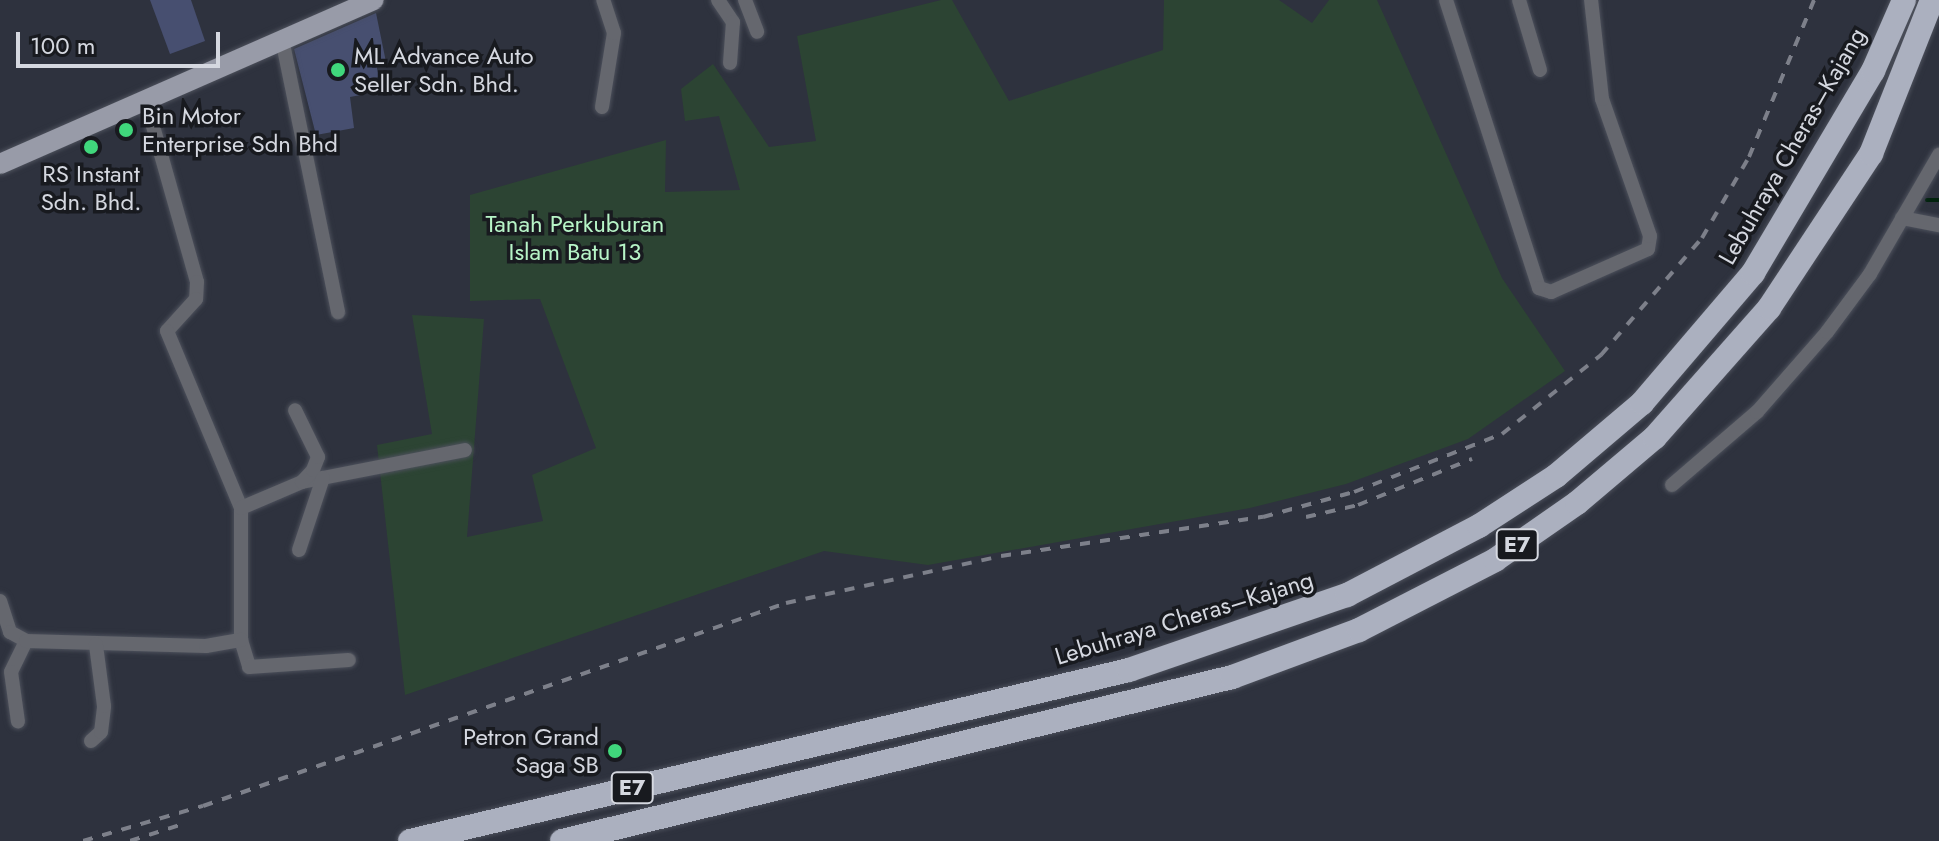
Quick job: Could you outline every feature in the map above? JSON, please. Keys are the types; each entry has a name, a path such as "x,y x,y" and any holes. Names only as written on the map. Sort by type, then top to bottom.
{"highway":[{"path":"1873,71 1888,0"},
{"name":"Lebuhraya Cheras–Kajang","path":"410,841 1129,670 1282,621 1374,582 1556,476 1642,403 1753,273 1873,71 1904,0"},
{"name":"E7","path":"562,841 1232,677 1359,630 1495,560 1577,503 1655,437 1769,308 1871,154 1909,68 1932,0"},
{"path":"1909,68 1939,2"}],"main road":[{"path":"0,164 369,1"}],"street":[{"path":"602,107 614,33 603,0"},
{"path":"718,0 733,22 730,63"},
{"path":"745,0 757,32"},
{"path":"1446,0 1539,288 1551,292 1648,249 1650,236 1602,99 1591,0"},
{"path":"1519,0 1540,70"},
{"path":"282,39 338,312"},
{"path":"145,98 197,282 196,299 167,331 241,508 241,640 249,667 349,660"},
{"path":"1672,485 1757,412 1804,359 1870,274 1939,155"},
{"path":"1902,218 1939,225"},
{"path":"295,410 318,457 302,482"},
{"path":"241,508 302,482 465,450"},
{"path":"299,550 323,478"},
{"path":"0,601 10,632 26,641 96,645 230,645 241,640"},
{"path":"18,722 11,672 26,641"},
{"path":"91,741 101,732 104,706 96,645"}],"green space":[{"name":"Tanah Perkuburan Islam Batu 13","path":"941,0 952,0 1009,101 1163,50 1164,0 1279,0 1312,23 1329,0 1377,0 1502,278 1565,371 1468,439 1346,484 1250,508 928,565 824,551 405,695 377,445 432,434 412,315 484,319 467,537 543,521 532,475 596,448 540,299 470,301 470,195 666,140 665,192 740,190 719,116 685,121 681,89 713,64 769,147 816,141 797,36"}],"building":[{"path":"150,0 191,0 205,41 170,54"},
{"name":"ML Advance Auto Seller Sdn. Bhd.","path":"376,13 386,62 376,64 379,77 364,79 366,94 350,97 354,128 316,135 294,49"}],"waterway":[{"path":"1927,200 1939,200"}],"railway":[{"path":"83,841 203,806 786,603 1001,556 1263,517 1354,492 1502,434 1601,355 1702,238 1749,157 1814,0"},
{"path":"1306,517 1358,505 1472,459"},
{"path":"130,841 183,824"}],"place":[{"name":"ML Advance Auto Seller Sdn. Bhd.","path":"338,70"},
{"name":"Bin Motor Enterprise Sdn Bhd","path":"126,130"},
{"name":"RS Instant Sdn. Bhd.","path":"91,147"},
{"name":"Petron Grand Saga SB","path":"615,751"}]}
